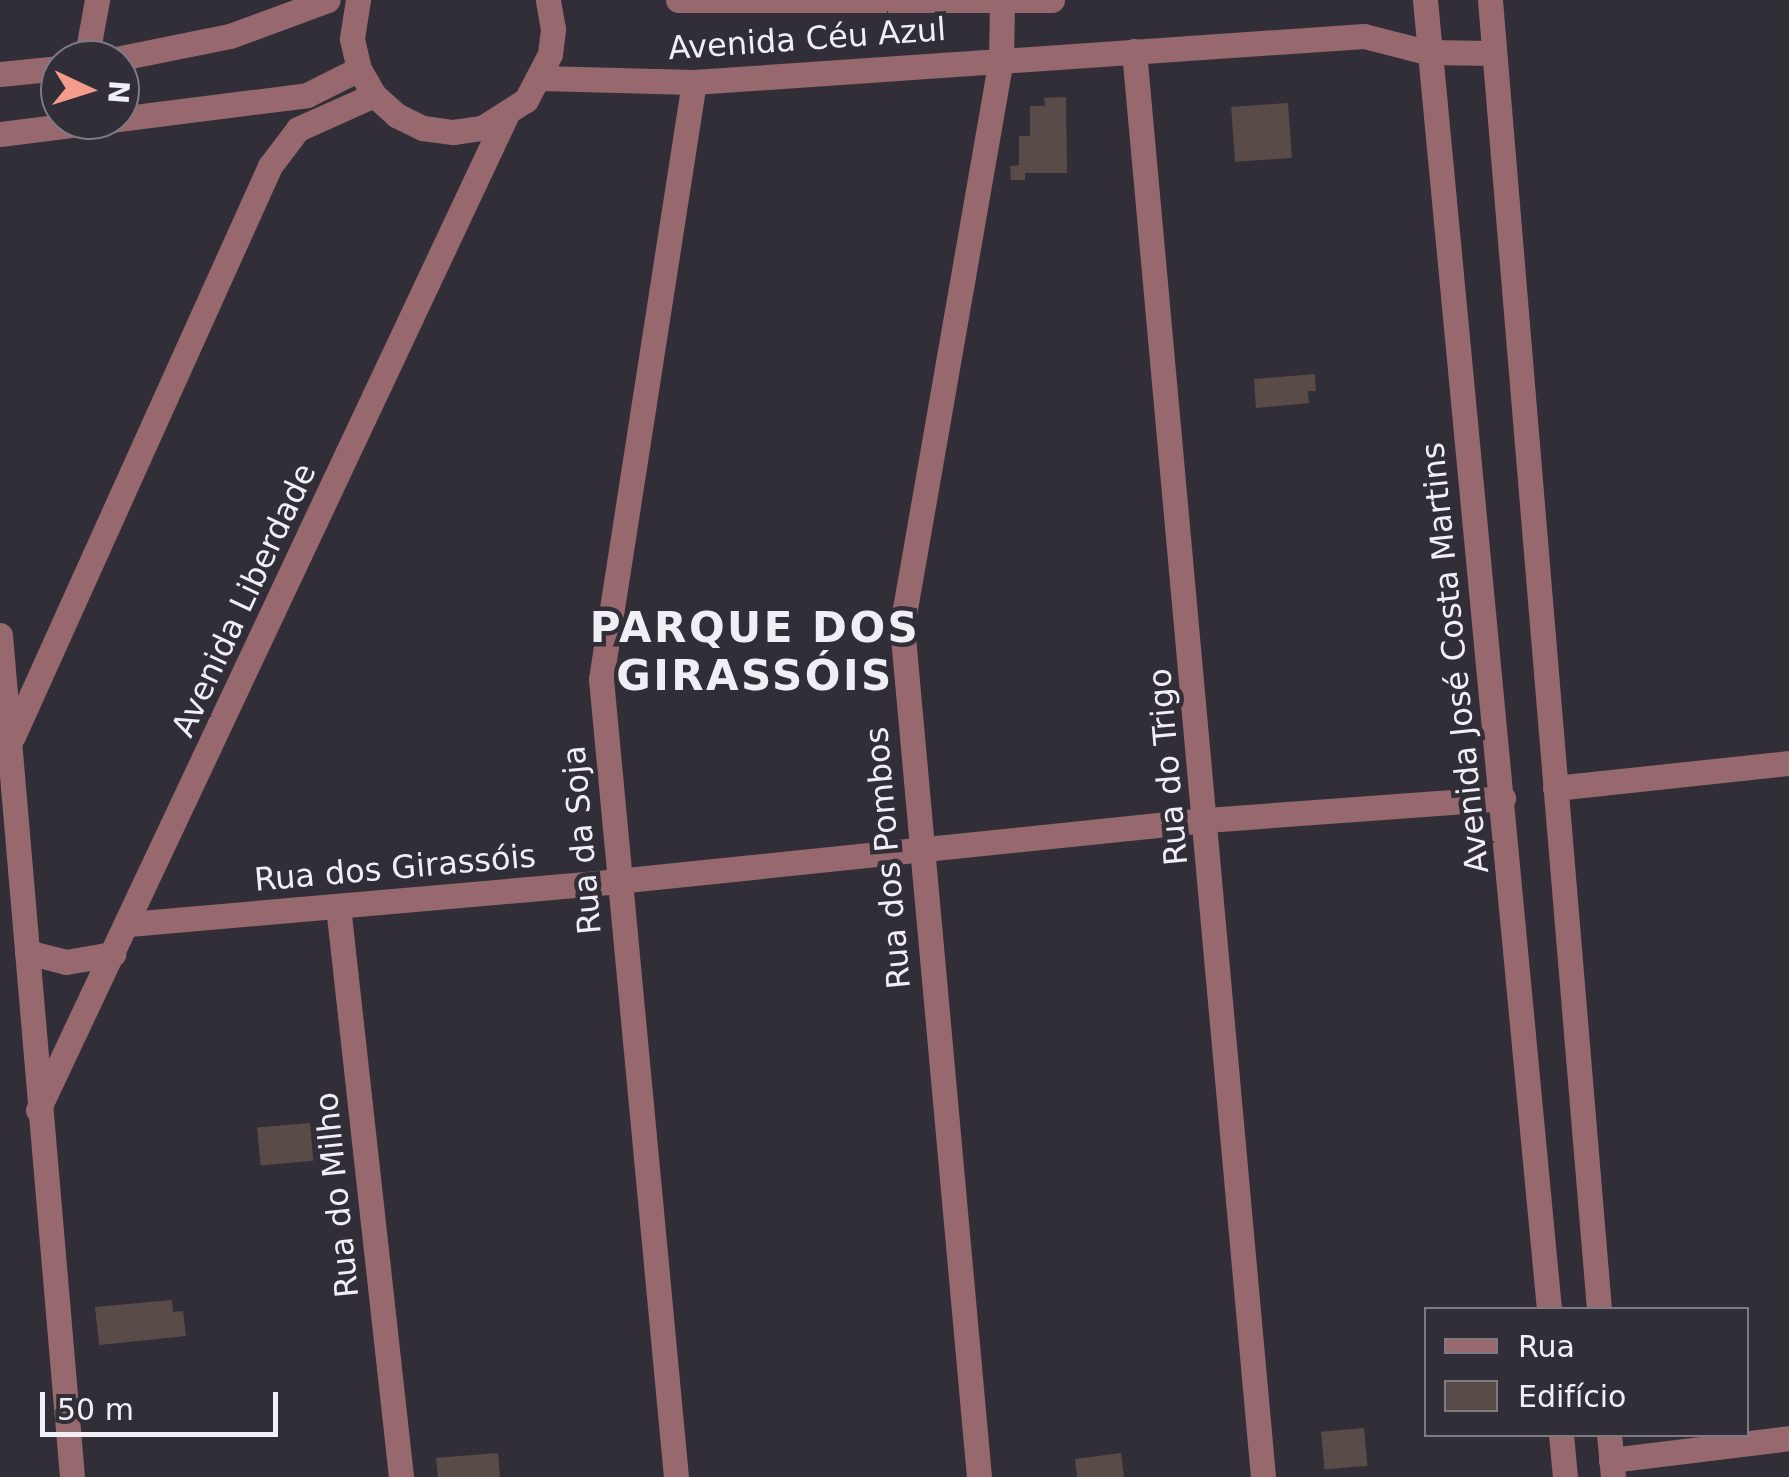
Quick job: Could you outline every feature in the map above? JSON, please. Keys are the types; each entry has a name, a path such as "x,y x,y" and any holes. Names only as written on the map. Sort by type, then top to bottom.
{"street":[{"path":"90,40 97,0"},
{"path":"140,54 230,36 328,0"},
{"path":"358,0 352,39 359,69 374,95 396,115 423,128 453,132 482,128 506,116 541,78 552,42 552,1"},
{"name":"Avenida Céu Azul","path":"678,0 1052,0"},
{"name":"Avenida José Costa Martins","path":"1424,0 1549,1307"},
{"path":"1490,0 1599,1307"},
{"name":"Rua dos Pombos","path":"979,1477 919,848 902,626 1001,59 1002,1"},
{"name":"Avenida Céu Azul","path":"541,78 694,82 1364,36 1426,52 1493,52"},
{"name":"Rua do Trigo","path":"1134,51 1264,1477"},
{"path":"0,134 307,95 359,69"},
{"path":"0,74 40,70"},
{"name":"Rua da Soja","path":"676,1477 601,679 694,82"},
{"path":"12,739 270,166 298,129 374,95"},
{"name":"Avenida Liberdade","path":"38,1110 506,116"},
{"path":"0,635 12,739 38,1110 72,1477"},
{"path":"1555,788 1789,763"},
{"name":"Rua dos Girassóis","path":"128,924 617,881 1206,820 1502,798"},
{"name":"Rua do Milho","path":"338,906 401,1477"},
{"path":"27,952 66,962 113,954"},
{"path":"1561,1437 1564,1477"},
{"path":"1611,1457 1789,1438"}],"building":[{"path":"1066,97 1067,173 1025,173 1025,180 1011,180 1010,166 1019,165 1019,136 1030,136 1030,106 1045,106 1044,98"},
{"path":"1288,103 1292,158 1235,162 1231,107"},
{"path":"1315,374 1316,391 1308,391 1309,403 1256,408 1254,379"},
{"path":"310,1123 313,1161 261,1165 257,1128"},
{"path":"172,1300 173,1312 183,1311 186,1336 99,1345 95,1307"},
{"path":"1364,1428 1367,1466 1324,1470 1321,1432"},
{"path":"498,1453 500,1477 438,1477 436,1458"},
{"path":"1121,1453 1124,1477 1077,1477 1075,1459"}],"district":[{"name":"PARQUE DOS GIRASSÓIS","path":"755,652"}]}
